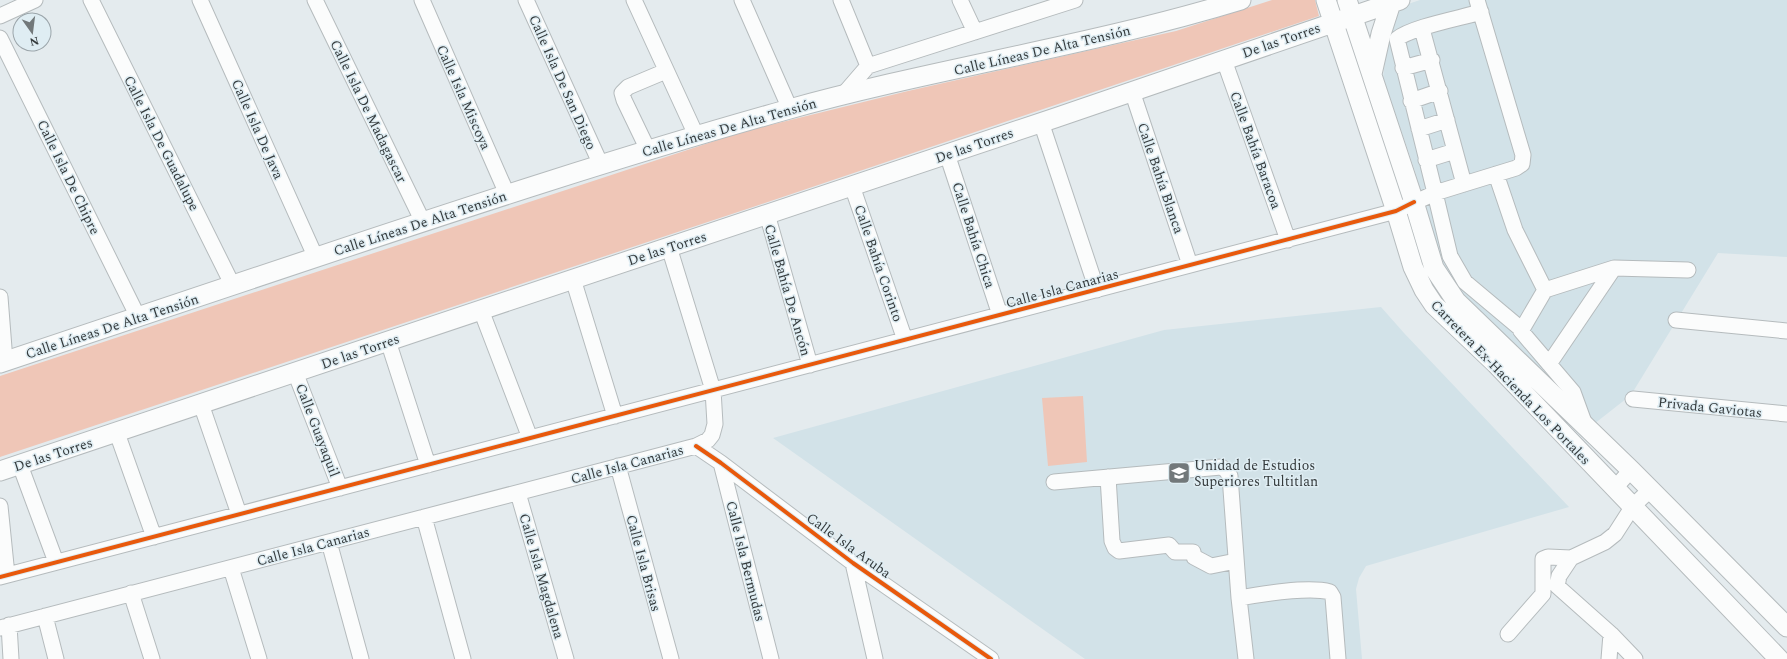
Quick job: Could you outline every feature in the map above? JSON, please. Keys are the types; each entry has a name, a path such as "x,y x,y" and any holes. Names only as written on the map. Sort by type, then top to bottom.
{"main road":[{"name":"Calle Líneas De Alta Tensión","path":"2,362 507,194 648,150 843,95 1036,53 1199,13 1241,0"},
{"name":"Carretera Ex-Hacienda Los Portales","path":"1326,0 1413,267 1424,290 1434,305 1496,364 1778,659"},
{"name":"De las Torres","path":"0,471 117,433 1224,60 1333,22 1350,8 1396,1"},
{"path":"1372,75 1376,54 1396,1"},
{"name":"Carretera Ex-Hacienda Los Portales","path":"1350,8 1414,202 1434,268 1456,301 1631,470 1787,627"}],"street":[{"path":"0,16 35,0"},
{"name":"Calle Isla De Guadalupe","path":"91,0 233,286"},
{"name":"Calle Isla De Java","path":"200,0 316,258"},
{"name":"Calle Isla De Madagascar","path":"315,0 423,222"},
{"name":"Calle Isla Miscoya","path":"422,0 507,194"},
{"name":"Calle Isla De San Diego","path":"526,0 601,165"},
{"path":"634,0 696,136"},
{"path":"742,0 790,109"},
{"path":"841,0 868,66"},
{"path":"960,0 975,32"},
{"path":"843,95 868,66 1071,0"},
{"path":"1479,6 1401,36 1397,39 1450,256 1465,282 1521,329 1573,392 1586,426"},
{"name":"Calle Isla Canarias","path":"5,626 696,446 708,440 712,435 714,424 713,390 1396,211 1435,193 1516,168 1522,164 1523,155 1479,6"},
{"path":"1422,29 1432,60 1464,184"},
{"name":"Calle Isla De Chipre","path":"0,38 138,317"},
{"name":"Calle Bahía Baracoa","path":"1224,60 1288,240"},
{"path":"1403,68 1432,60"},
{"path":"648,150 622,93 628,87 666,71"},
{"name":"Calle Bahía Blanca","path":"1132,91 1190,265"},
{"path":"1411,101 1440,91"},
{"path":"1419,130 1447,120"},
{"path":"1041,122 1097,290"},
{"path":"1426,160 1455,151"},
{"name":"Calle Bahía Chica","path":"947,154 1000,315"},
{"path":"1496,174 1514,230 1546,290"},
{"name":"Calle Bahía Corinto","path":"852,186 905,340"},
{"name":"Calle Bahía De Ancón","path":"767,214 810,365"},
{"path":"0,506 4,576 713,390 669,247"},
{"path":"1521,329 1546,290 1614,268 1688,270"},
{"path":"1549,364 1614,268"},
{"path":"573,279 615,416"},
{"path":"0,297 2,362"},
{"path":"481,310 530,438"},
{"path":"1676,320 1787,331"},
{"path":"388,341 428,465"},
{"name":"Calle Guayaquil","path":"295,372 340,488"},
{"name":"Privada Gaviotas","path":"1633,399 1787,414"},
{"path":"201,404 239,514"},
{"path":"117,433 154,537"},
{"name":"Calle Isla Aruba","path":"696,446 721,463 853,563 991,659"},
{"name":"Calle Isla Bermudas","path":"721,463 770,659"},
{"path":"20,464 56,562"},
{"name":"Calle Isla Brisas","path":"618,466 671,659"},
{"path":"1054,482 1080,474 1108,477 1176,478 1221,467 1226,470 1230,476 1239,598 1246,659"},
{"path":"1615,488 1631,470"},
{"path":"1108,477 1112,541 1115,548 1119,550 1169,545 1175,552 1193,548 1194,557 1211,566 1236,561"},
{"path":"1543,594 1543,559 1548,557 1571,558 1605,542 1615,534 1633,506 1650,490"},
{"name":"Calle Isla Magdalena","path":"518,493 566,659"},
{"path":"424,517 463,659"},
{"path":"329,542 361,659"},
{"path":"1508,634 1543,594 1556,586 1562,571 1571,558"},
{"path":"853,563 875,659"},
{"path":"231,568 259,659"},
{"path":"1556,586 1611,634 1635,659"},
{"path":"1239,598 1305,591 1330,592 1332,597 1338,659"},
{"path":"131,593 152,659"},
{"path":"45,616 56,659"},
{"path":"5,626 11,659"},
{"path":"1610,659 1611,634"}],"shaded area":[{"path":"1272,0 1315,0 1319,16 753,207 0,457 0,376 742,132 908,91 1176,31"},
{"path":"1420,0 1787,0 1787,257 1718,253 1631,395 1594,424 1449,281 1437,249 1414,168 1383,78 1388,34 1402,6"},
{"name":"Unidad de Estudios Superiores Tultitlan","path":"1381,307 1569,507 1366,566 1359,578 1356,589 1362,659 1085,659 773,438 1164,330"},
{"path":"1083,396 1087,462 1048,466 1042,398"}],"cycle path":[{"path":"0,577 1396,211 1414,202"},
{"path":"696,446 721,463 853,563 991,659"}],"place":[{"name":"Unidad de Estudios Superiores Tultitlan","path":"1179,473"}]}
